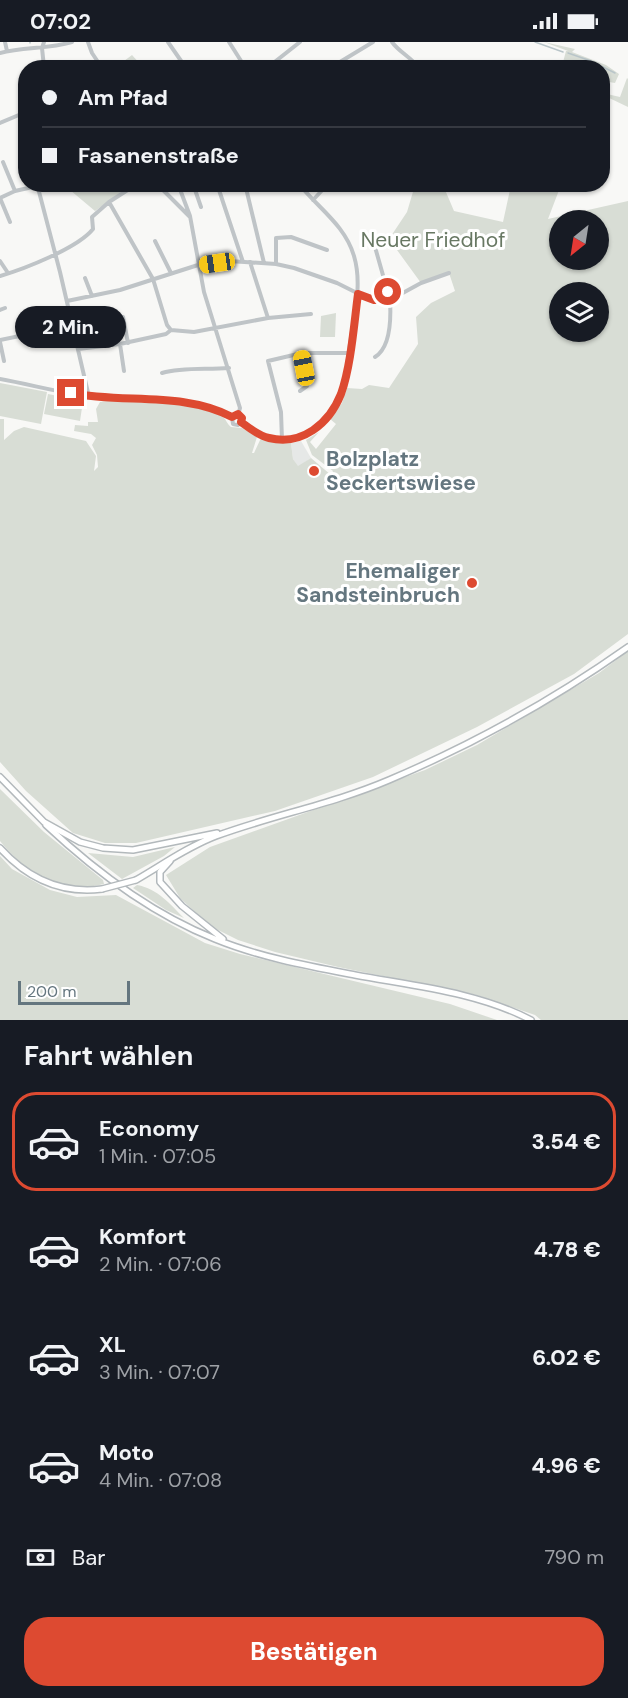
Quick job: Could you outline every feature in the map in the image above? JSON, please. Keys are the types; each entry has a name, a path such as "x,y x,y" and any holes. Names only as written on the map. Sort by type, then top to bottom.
{"main road":[{"path":"0,848 15,863 40,880 72,889 102,889 136,880 199,843 230,831 335,800 388,780 459,748 522,715 628,647"},
{"path":"0,779 83,857 143,901 190,928 245,950 319,968 470,997 530,1019"},
{"path":"44,822 80,842 118,850 134,850 230,831"},
{"path":"172,859 159,875 164,887 201,923 232,945"}],"street":[{"path":"5,42 7,51"},
{"path":"43,60 44,42"},
{"path":"0,53 29,45 42,48 72,42"},
{"path":"88,42 97,60"},
{"path":"168,42 180,60"},
{"path":"229,42 240,60"},
{"path":"277,60 300,42"},
{"path":"343,60 373,42"},
{"path":"392,42 414,60"},
{"path":"0,123 18,115"},
{"path":"3,162 15,191"},
{"path":"10,222 0,198 18,190"},
{"path":"39,192 89,397"},
{"path":"0,276 55,254 91,232 92,217 124,192"},
{"path":"165,192 190,216"},
{"path":"181,192 190,216 202,285 240,408 238,414 232,417"},
{"path":"196,192 201,207"},
{"path":"220,192 243,262"},
{"path":"247,192 264,263"},
{"path":"241,422 262,436 282,440 302,437 314,430 327,417 341,392 358,294 356,267 351,247 337,225 306,192"},
{"path":"313,200 320,192"},
{"path":"109,202 153,279 167,325 171,330 184,332 267,318 311,314"},
{"path":"276,264 276,238 291,237 327,250"},
{"path":"375,357 381,351 387,336 390,300 375,248 376,239"},
{"path":"155,241 171,273"},
{"path":"0,261 8,273"},
{"path":"67,301 92,296 198,265 229,261 276,264 329,280 374,300 390,300 421,283 449,273"},
{"path":"250,262 267,318"},
{"path":"85,278 92,296"},
{"path":"123,318 128,343"},
{"path":"4,361 0,341 73,325"},
{"path":"78,349 128,343 166,334 171,330"},
{"path":"120,344 124,370"},
{"path":"282,440 280,412 268,361 302,354 349,353"},
{"path":"300,391 307,386 302,354"},
{"path":"162,373 174,369 229,368"},
{"path":"0,379 89,397 166,401 218,410 232,417"},
{"path":"238,414 242,418 241,422"},
{"path":"232,417 233,424 238,425 241,422"}],"shaded area":[{"path":"301,441 311,458 298,467 293,459 291,443"}],"green space":[{"path":"544,42 575,49 572,52 593,60 564,60 568,51"},
{"path":"132,55 137,60 125,60"},
{"path":"610,68 619,74 615,83 610,82"},
{"path":"627,78 628,107 610,98 610,95 620,97"},
{"path":"72,192 121,192 95,211"},
{"name":"Neuer Friedhof","path":"413,192 446,192 454,211 503,222 509,192 558,192 551,210 549,210 549,270 609,270 609,210 588,210 628,201 628,634 574,674 477,727 373,777 275,811 136,843 105,843 73,833 26,791 0,762 0,419 4,419 4,440 14,431 24,427 86,441 96,456 94,471 98,467 97,455 92,445 96,438 91,434 74,431 75,425 88,426 88,422 98,422 96,409 100,402 182,405 214,412 224,418 231,427 242,428 257,437 252,453 261,438 291,443 293,459 298,466 311,458 331,475 333,471 312,455 306,440 319,432 310,442 316,449 336,424 330,419 342,403 347,388 362,389 369,385 389,388 418,344 416,317 431,303 455,291 449,273 421,283 389,239 407,212"},
{"path":"336,313 335,337 320,337 321,316"},
{"path":"0,383 47,392 41,424 0,416"},
{"path":"48,394 83,401 80,421 44,414"},
{"path":"628,651 628,1020 541,1020 535,1015 477,995 275,952 238,940 210,926 180,898 166,875 210,847 425,770 477,745 599,673"},
{"path":"0,789 44,832 103,880 104,884 73,887 58,884 33,872 10,853 0,841"},
{"path":"175,847 164,856 122,879 88,853 133,857"},
{"path":"0,856 12,869 50,890 77,897 116,895 205,943 240,954 450,1004 497,1020 0,1020"},
{"path":"137,885 157,893 184,918 166,910 133,888"}],"waterway":[{"path":"535,42 563,52"},
{"path":"568,53 588,60"},
{"path":"610,70 615,73"}],"place":[{"name":"Bolzplatz Seckertswiese","path":"314,471"},
{"name":"Ehemaliger Sandsteinbruch","path":"472,583"}],"route":[{"path":"71,393 89,397 151,399 207,407 232,417 238,414 242,418 241,422 262,436 282,440 299,438 321,424 339,398 345,381 358,294 374,300 390,300 388,292"}]}
